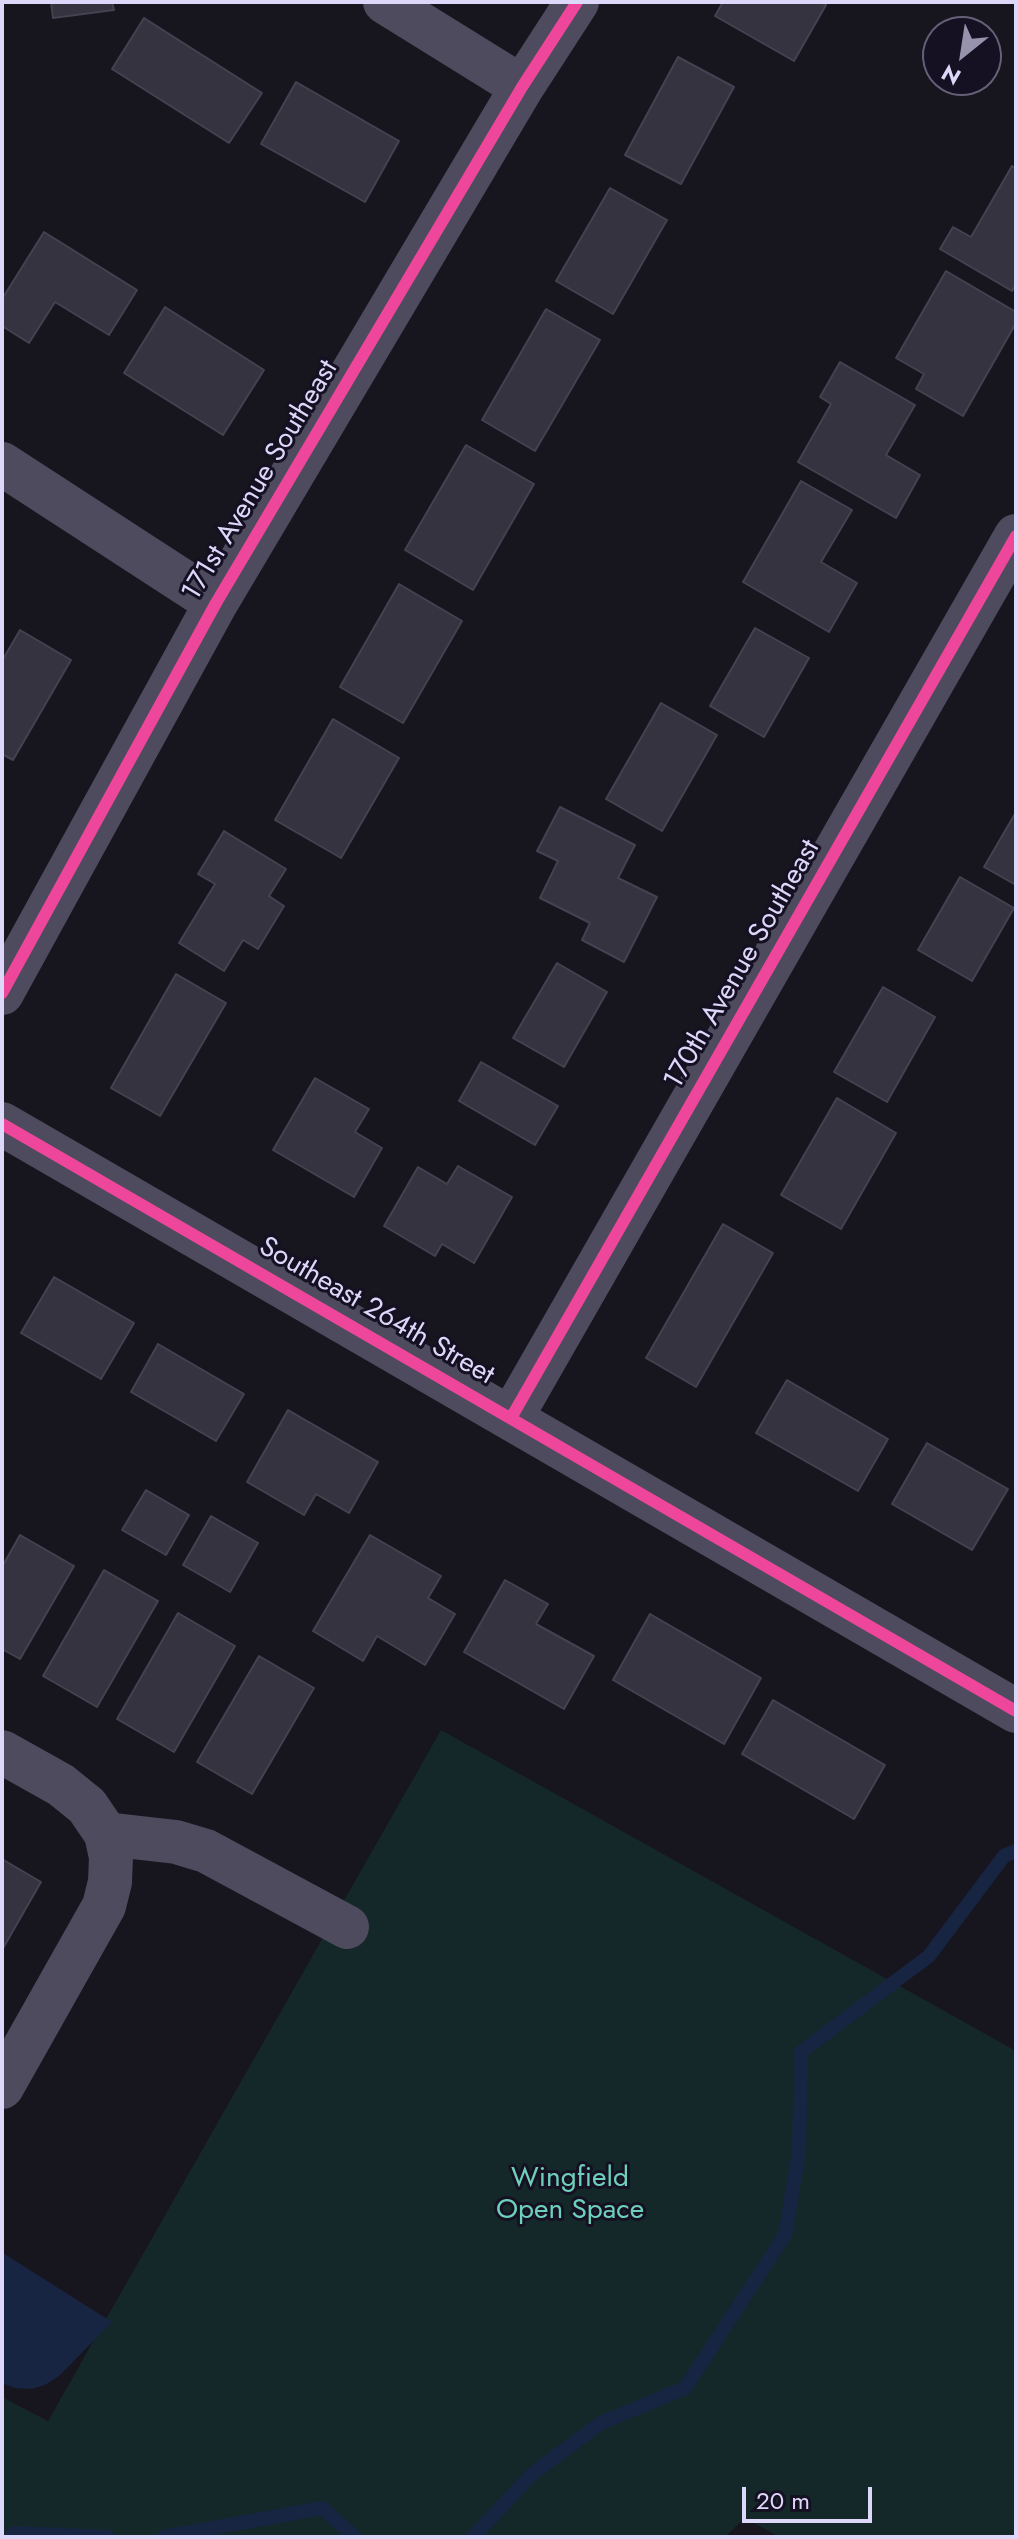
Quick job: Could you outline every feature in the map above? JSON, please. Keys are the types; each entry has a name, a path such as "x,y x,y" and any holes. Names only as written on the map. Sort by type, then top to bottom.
{"street":[{"path":"385,2 522,87"},
{"name":"171st Avenue Southeast","path":"2,993 216,603 522,87 577,2"},
{"path":"2,464 216,603"},
{"name":"170th Avenue Southeast","path":"511,1418 1016,536"},
{"name":"Southeast 264th Street","path":"2,1124 1016,1711"},
{"path":"2,1752 61,1785 87,1806 106,1834 111,1857 110,1882 104,1906 2,2087"},
{"path":"106,1834 176,1842 206,1851 347,1927"}],"green space":[{"name":"Wingfield Open Space","path":"441,1730 1016,2051 1016,2537 779,2537 745,2518 725,2537 2,2537 2,2397 48,2421"}],"water":[{"path":"3,2253 112,2322 59,2376 31,2389 2,2383"}],"building":[{"path":"51,2 112,2 114,10 53,18"},
{"path":"723,2 820,2 826,5 794,61 715,16"},
{"path":"144,18 262,93 229,143 112,69"},
{"path":"678,57 734,87 681,184 625,155"},
{"path":"296,82 399,141 365,202 261,144"},
{"path":"1012,166 1016,169 1016,284 1012,291 940,249 953,227 971,237"},
{"path":"610,188 667,220 613,314 556,281"},
{"path":"44,232 137,290 109,335 55,302 29,343 2,326 2,299"},
{"path":"946,271 1016,312 1016,323 963,416 916,389 924,374 896,358"},
{"path":"165,307 264,370 223,435 124,373"},
{"path":"546,309 600,340 535,451 482,420"},
{"path":"840,362 915,405 886,455 920,475 896,518 798,462 831,404 820,397"},
{"path":"466,445 534,484 473,590 405,550"},
{"path":"801,481 852,510 821,562 857,583 829,632 743,582"},
{"path":"399,584 462,621 403,723 340,687"},
{"path":"755,628 809,658 764,737 710,706"},
{"path":"20,630 71,660 13,760 2,754 2,661"},
{"path":"661,703 717,735 662,831 606,799"},
{"path":"333,719 399,758 341,858 275,820"},
{"path":"560,807 635,845 618,878 657,897 624,962 582,940 590,923 540,898 558,861 537,851"},
{"path":"1016,812 1016,885 984,867"},
{"path":"224,831 286,869 269,896 284,906 258,949 243,940 224,971 179,943 215,884 198,874"},
{"path":"960,877 1014,908 972,981 918,950"},
{"path":"557,963 607,992 564,1067 513,1038"},
{"path":"176,974 226,1003 160,1116 111,1088"},
{"path":"883,987 935,1017 887,1102 834,1072"},
{"path":"481,1062 558,1106 535,1145 459,1101"},
{"path":"315,1078 369,1109 355,1132 382,1148 354,1197 273,1150"},
{"path":"837,1098 896,1133 841,1229 781,1195"},
{"path":"458,1166 512,1197 474,1263 442,1244 435,1256 384,1226 418,1167 447,1184"},
{"path":"723,1224 773,1253 696,1387 646,1358"},
{"path":"54,1277 134,1323 101,1379 21,1333"},
{"path":"158,1344 244,1394 216,1441 131,1392"},
{"path":"787,1380 888,1439 858,1491 756,1433"},
{"path":"288,1410 378,1462 349,1513 316,1494 304,1515 247,1482"},
{"path":"927,1443 1008,1489 972,1550 892,1504"},
{"path":"146,1490 189,1515 166,1555 122,1530"},
{"path":"211,1516 258,1543 230,1592 183,1565"},
{"path":"20,1535 74,1566 20,1659 2,1649 2,1567"},
{"path":"370,1535 441,1576 428,1598 455,1614 425,1665 377,1636 363,1661 313,1631"},
{"path":"104,1570 158,1601 97,1707 43,1676"},
{"path":"505,1580 548,1604 536,1624 594,1656 564,1709 464,1652"},
{"path":"178,1613 235,1646 174,1752 117,1719"},
{"path":"650,1614 761,1678 724,1744 613,1680"},
{"path":"259,1656 314,1688 252,1794 197,1762"},
{"path":"773,1700 885,1765 854,1819 742,1754"},
{"path":"2,1859 41,1882 2,1950"}],"waterway":[{"path":"473,2537 532,2474 601,2423 685,2388 785,2235 799,2152 801,2052 929,1956 1004,1856 1016,1851"},
{"path":"164,2537 322,2508 355,2537"},
{"path":"11,2537 14,2533 108,2537"}],"cycle path":[{"path":"2,993 216,603 522,87 577,2"},
{"path":"511,1418 1016,536"},
{"path":"2,1124 1016,1711"}]}
